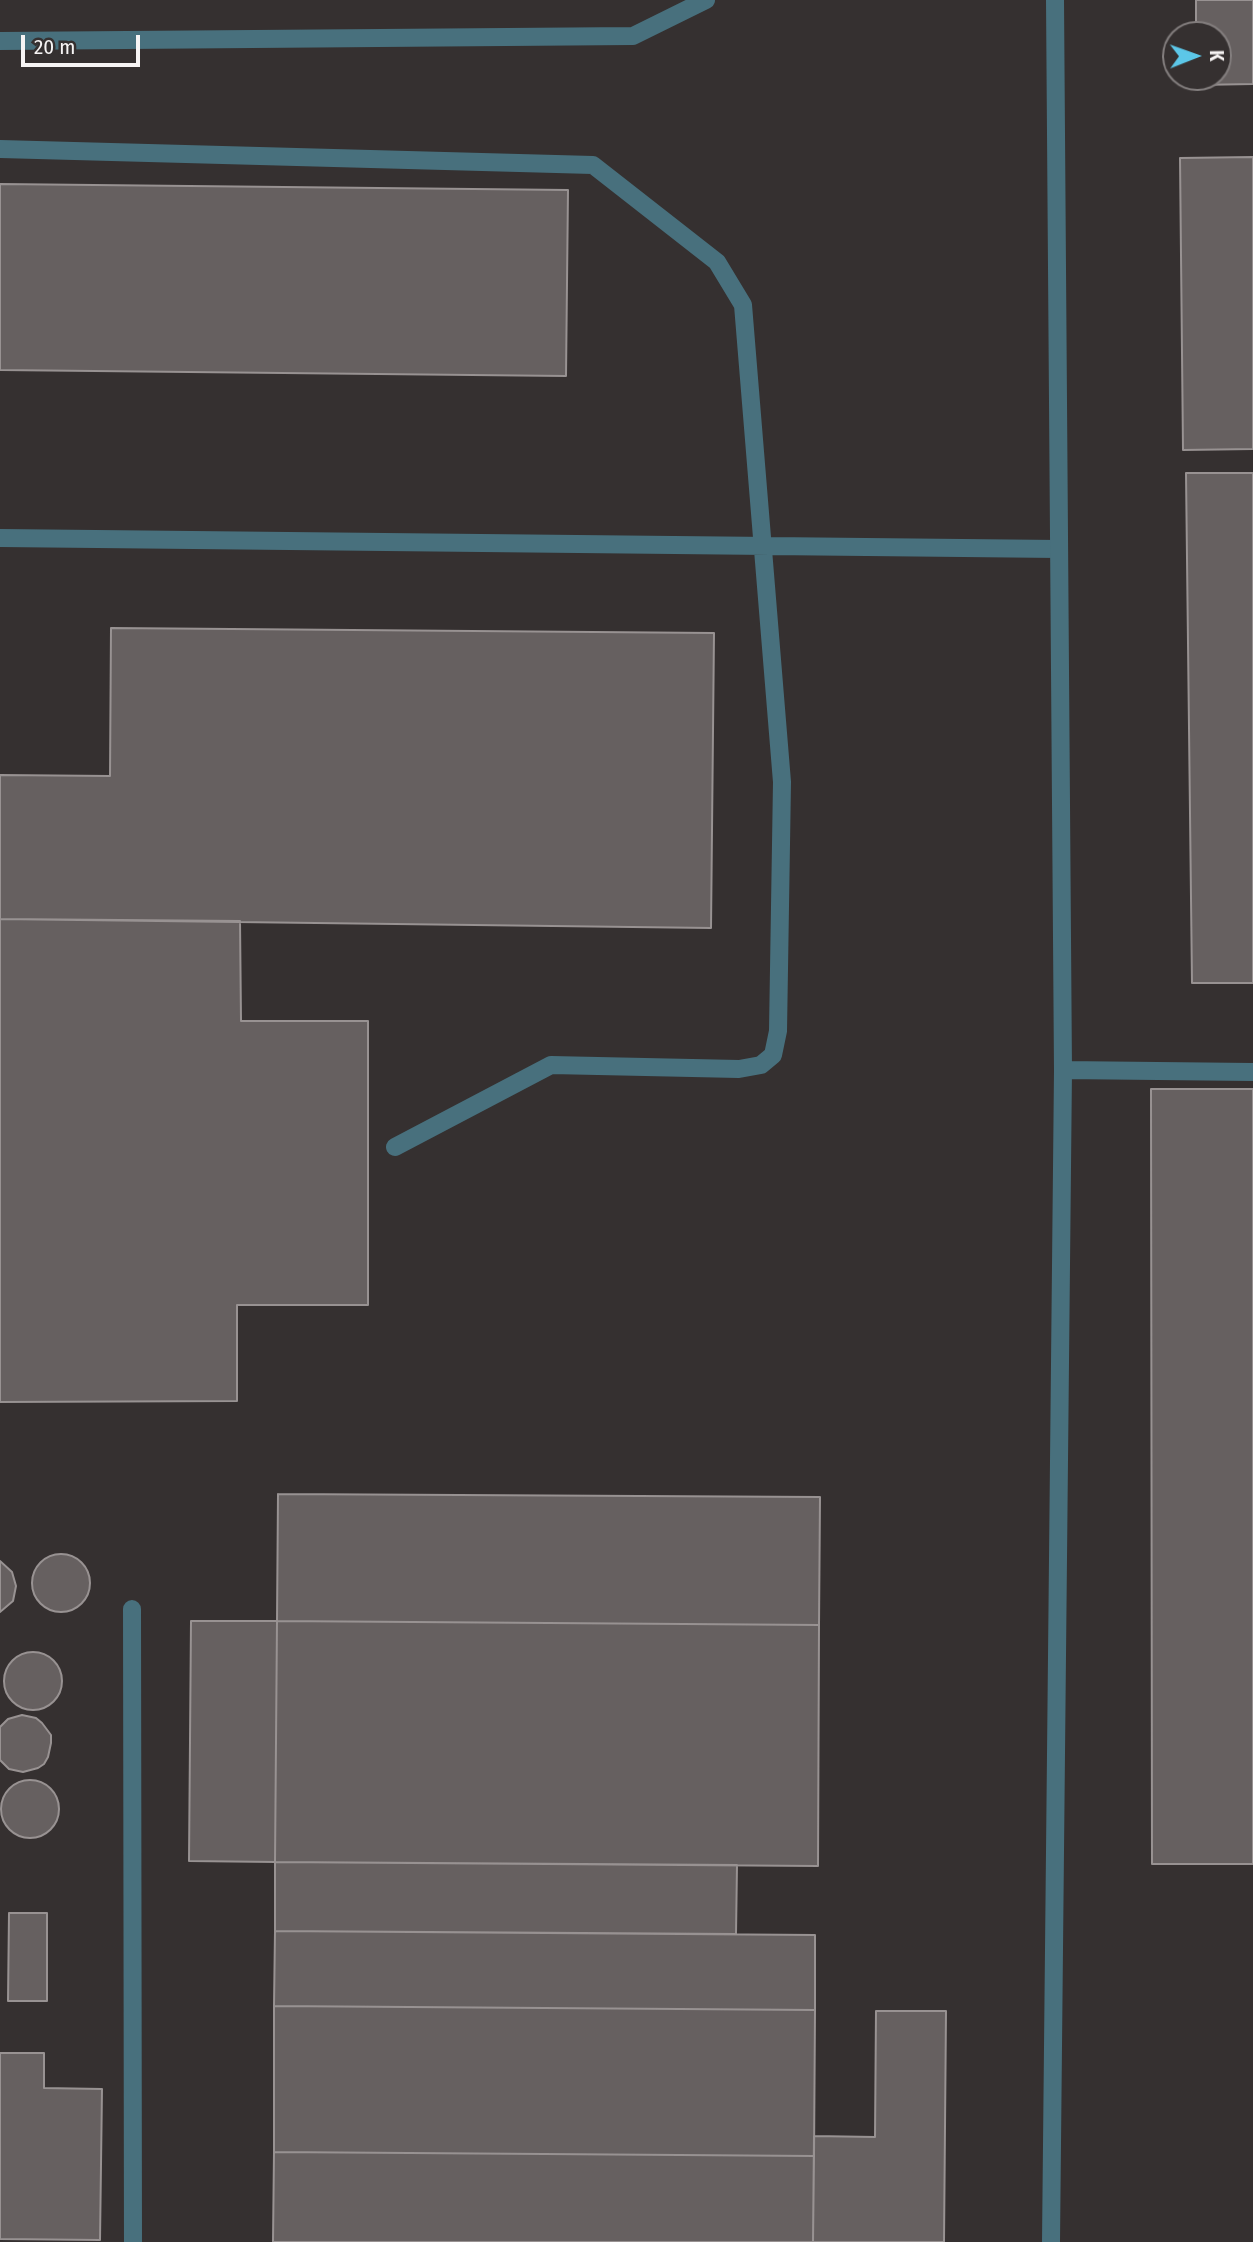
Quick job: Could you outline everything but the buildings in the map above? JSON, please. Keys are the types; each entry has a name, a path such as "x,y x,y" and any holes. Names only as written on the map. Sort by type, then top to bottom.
{"street":[{"path":"0,41 633,36 706,0"},
{"path":"1051,2242 1063,1070 1055,0"},
{"path":"0,149 593,165 717,262 743,305 782,782 778,1031 773,1055 761,1065 739,1069 551,1065 395,1147"},
{"path":"0,538 1059,549"},
{"path":"1063,1070 1253,1072"},
{"path":"132,1609 132,2242"}]}
